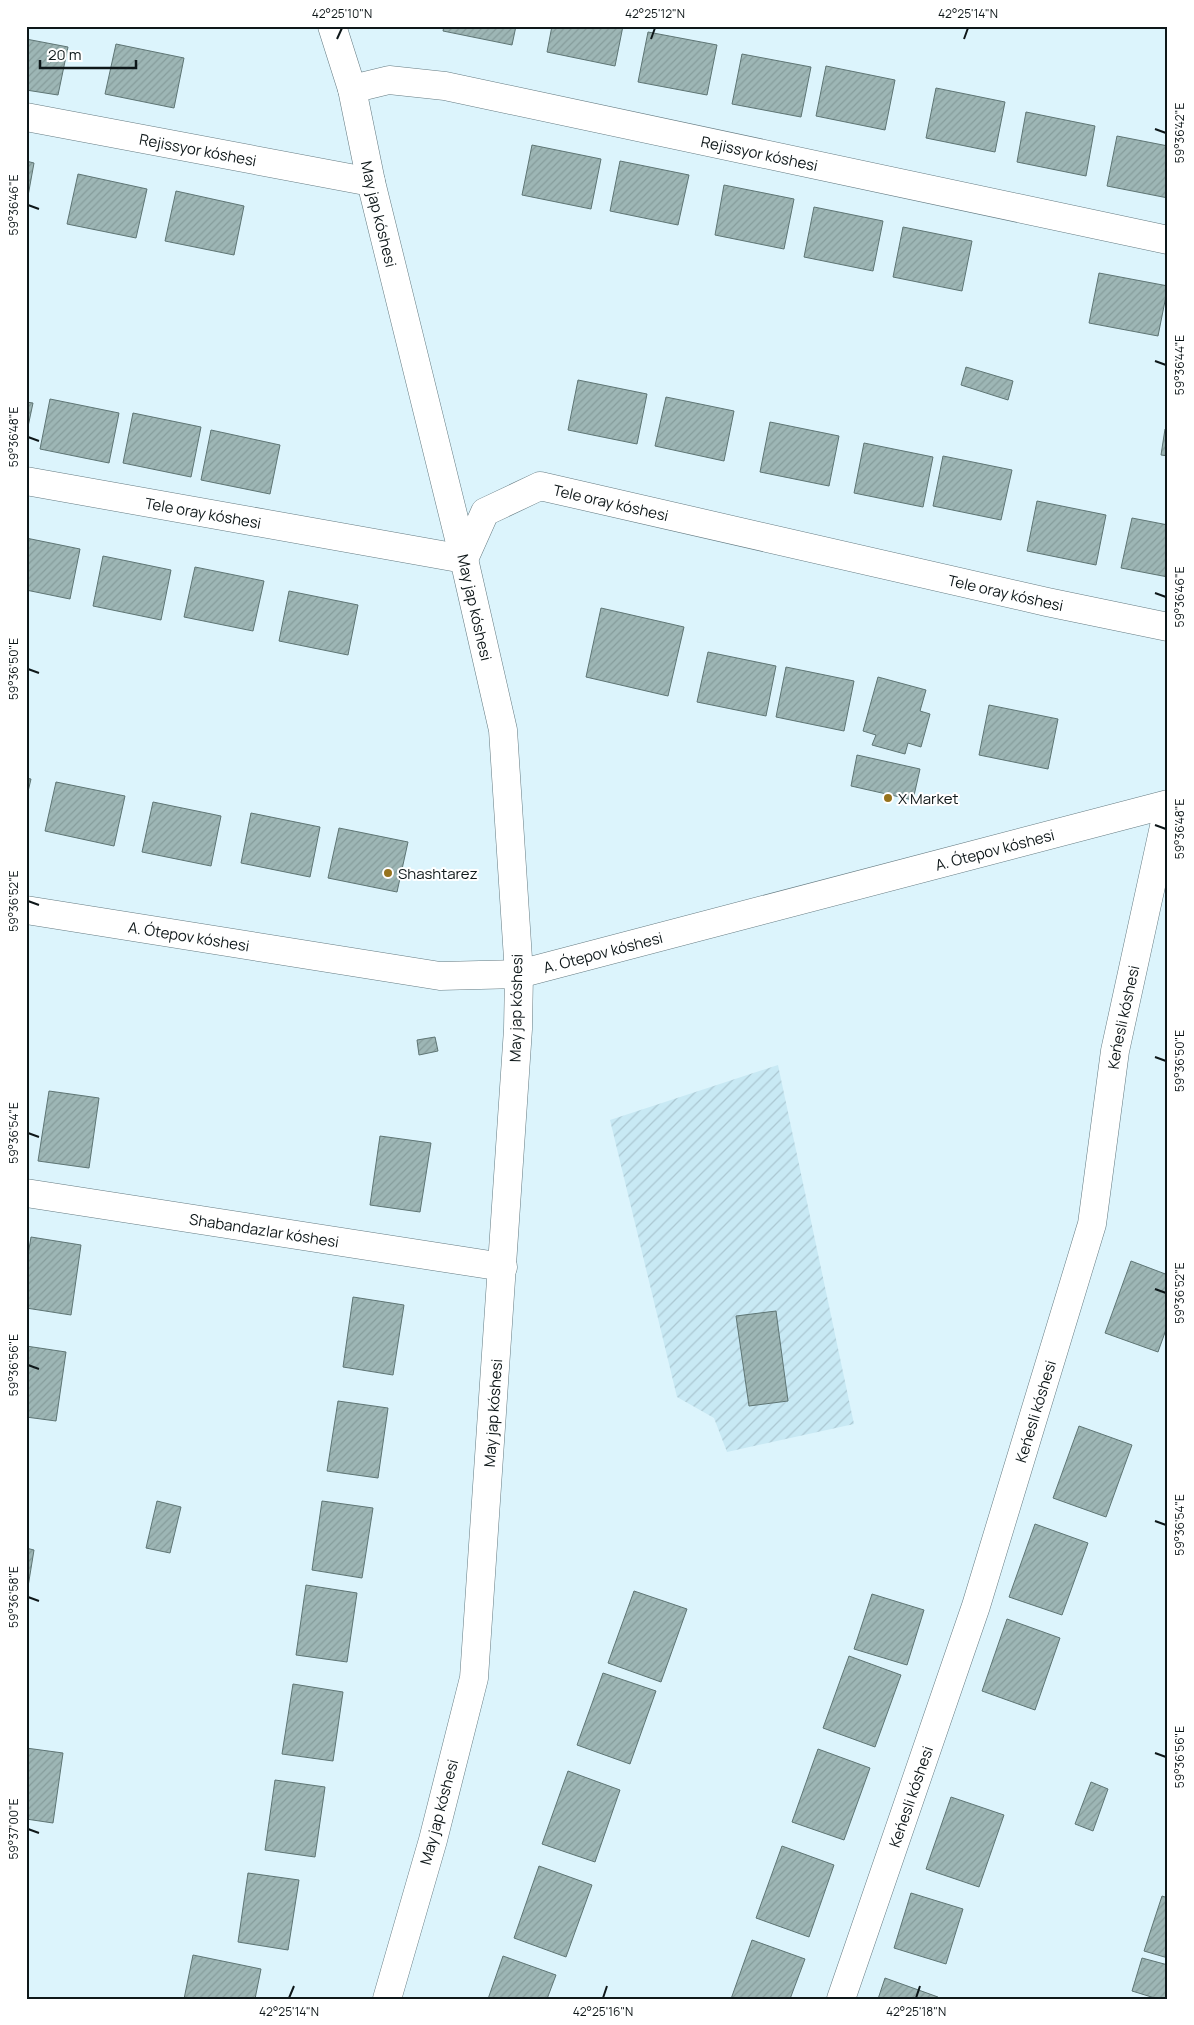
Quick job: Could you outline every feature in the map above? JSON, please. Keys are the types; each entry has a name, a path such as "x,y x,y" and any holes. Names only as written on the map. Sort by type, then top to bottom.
{"street":[{"name":"May jap kóshesi","path":"332,26 352,89 371,182 464,559 503,730 518,974 518,1029 474,1678 433,1840 388,1999"},
{"name":"Rejissyor kóshesi","path":"352,89 388,80 444,86 1168,240"},
{"name":"Rejissyor kóshesi","path":"26,117 371,182"},
{"name":"Tele oray kóshesi","path":"26,481 464,559 484,512 540,486 1047,602 1168,627"},
{"name":"A. Ótepov kóshesi","path":"27,917 440,976 518,974 1168,806"},
{"name":"Keńesli kóshesi","path":"841,1999 976,1606 1092,1224 1116,1051 1168,806"},
{"name":"Shabandazlar kóshesi","path":"26,1192 503,1267"}],"shaded area":[{"path":"778,1065 854,1424 727,1452 714,1418 677,1397 610,1120"}],"building":[{"path":"444,26 516,26 512,45 443,31"},
{"path":"552,26 623,26 615,66 547,52"},
{"path":"648,32 717,45 707,95 638,82"},
{"path":"26,39 68,47 58,95 26,90"},
{"path":"116,44 184,58 174,108 105,94"},
{"path":"742,54 811,67 801,117 732,104"},
{"path":"826,66 895,80 885,130 816,116"},
{"path":"936,88 1005,102 995,152 926,138"},
{"path":"1026,112 1095,126 1086,176 1017,162"},
{"path":"1117,136 1168,146 1168,198 1107,186"},
{"path":"532,145 601,159 591,209 522,195"},
{"path":"26,161 34,163 26,207"},
{"path":"620,161 689,175 678,225 610,211"},
{"path":"78,174 147,189 136,238 67,224"},
{"path":"724,185 794,199 784,249 715,235"},
{"path":"176,191 244,206 234,255 165,241"},
{"path":"814,207 883,221 873,271 804,257"},
{"path":"903,227 972,241 962,291 893,277"},
{"path":"1099,273 1168,286 1158,336 1089,323"},
{"path":"966,367 1013,381 1008,400 961,385"},
{"path":"578,380 647,394 637,444 568,430"},
{"path":"666,397 734,411 724,461 655,446"},
{"path":"50,399 119,413 109,463 40,449"},
{"path":"26,402 33,403 26,436"},
{"path":"133,413 201,427 191,477 123,463"},
{"path":"770,422 839,436 829,486 760,472"},
{"path":"1165,429 1168,430 1168,456 1161,455"},
{"path":"211,430 280,445 270,494 201,480"},
{"path":"864,443 933,457 923,507 854,493"},
{"path":"943,456 1012,470 1001,520 933,506"},
{"path":"1037,501 1106,515 1096,565 1027,551"},
{"path":"1132,518 1168,525 1168,577 1121,568"},
{"path":"26,538 80,549 70,599 26,590"},
{"path":"103,556 171,570 161,620 93,606"},
{"path":"195,567 264,581 253,631 184,617"},
{"path":"289,591 358,605 348,655 279,641"},
{"path":"601,608 684,627 668,696 586,677"},
{"path":"708,652 776,666 766,716 697,702"},
{"path":"786,667 854,681 844,731 776,717"},
{"path":"878,677 926,690 920,711 930,714 921,747 908,743 905,754 872,745 876,735 863,731"},
{"path":"989,705 1058,719 1048,769 979,755"},
{"path":"857,755 920,769 913,800 851,786"},
{"path":"26,778 31,779 26,800"},
{"path":"56,782 125,796 114,846 45,831"},
{"path":"153,802 221,816 211,866 142,852"},
{"path":"251,813 320,827 310,877 241,863"},
{"path":"339,828 408,842 397,892 328,878"},
{"path":"435,1037 438,1051 419,1055 417,1040"},
{"path":"49,1091 99,1098 89,1168 38,1161"},
{"path":"380,1136 431,1143 420,1212 370,1205"},
{"path":"31,1237 81,1245 71,1315 26,1308 26,1267"},
{"path":"1131,1261 1168,1275 1168,1324 1158,1352 1105,1333"},
{"path":"353,1297 404,1305 393,1375 343,1367"},
{"path":"776,1311 788,1401 749,1406 736,1316"},
{"path":"26,1346 66,1352 56,1421 26,1417"},
{"path":"338,1401 388,1408 378,1478 327,1471"},
{"path":"1079,1426 1132,1445 1106,1517 1053,1498"},
{"path":"157,1501 181,1507 170,1553 146,1548"},
{"path":"322,1501 373,1508 362,1578 312,1570"},
{"path":"1035,1524 1088,1543 1062,1615 1009,1597"},
{"path":"26,1548 34,1550 26,1599"},
{"path":"306,1585 357,1593 347,1662 296,1655"},
{"path":"634,1591 687,1609 661,1682 608,1663"},
{"path":"872,1594 924,1610 907,1665 854,1649"},
{"path":"1007,1619 1060,1638 1035,1710 982,1691"},
{"path":"849,1656 901,1675 875,1747 823,1728"},
{"path":"603,1673 656,1691 630,1764 577,1745"},
{"path":"293,1684 343,1692 333,1761 282,1754"},
{"path":"26,1748 63,1753 53,1823 26,1819"},
{"path":"818,1749 870,1768 844,1840 792,1822"},
{"path":"568,1771 620,1790 595,1862 542,1844"},
{"path":"275,1780 325,1787 315,1857 265,1850"},
{"path":"1091,1782 1108,1789 1093,1831 1075,1824"},
{"path":"951,1797 1004,1815 979,1887 926,1869"},
{"path":"782,1846 834,1865 809,1937 756,1918"},
{"path":"539,1866 592,1885 566,1957 514,1938"},
{"path":"248,1873 299,1880 288,1950 238,1942"},
{"path":"911,1893 963,1909 946,1964 894,1948"},
{"path":"1162,1896 1168,1898 1168,1958 1144,1951"},
{"path":"752,1940 805,1959 790,1999 731,1999"},
{"path":"193,1955 261,1969 255,1999 184,1999"},
{"path":"503,1956 556,1975 547,1999 488,1999"},
{"path":"1142,1958 1168,1965 1168,1999 1158,1999 1132,1991"},
{"path":"885,1978 938,1997 937,1999 878,1999"}],"place":[{"name":"X Market","path":"888,798"},
{"name":"Shashtarez","path":"388,873"}]}
